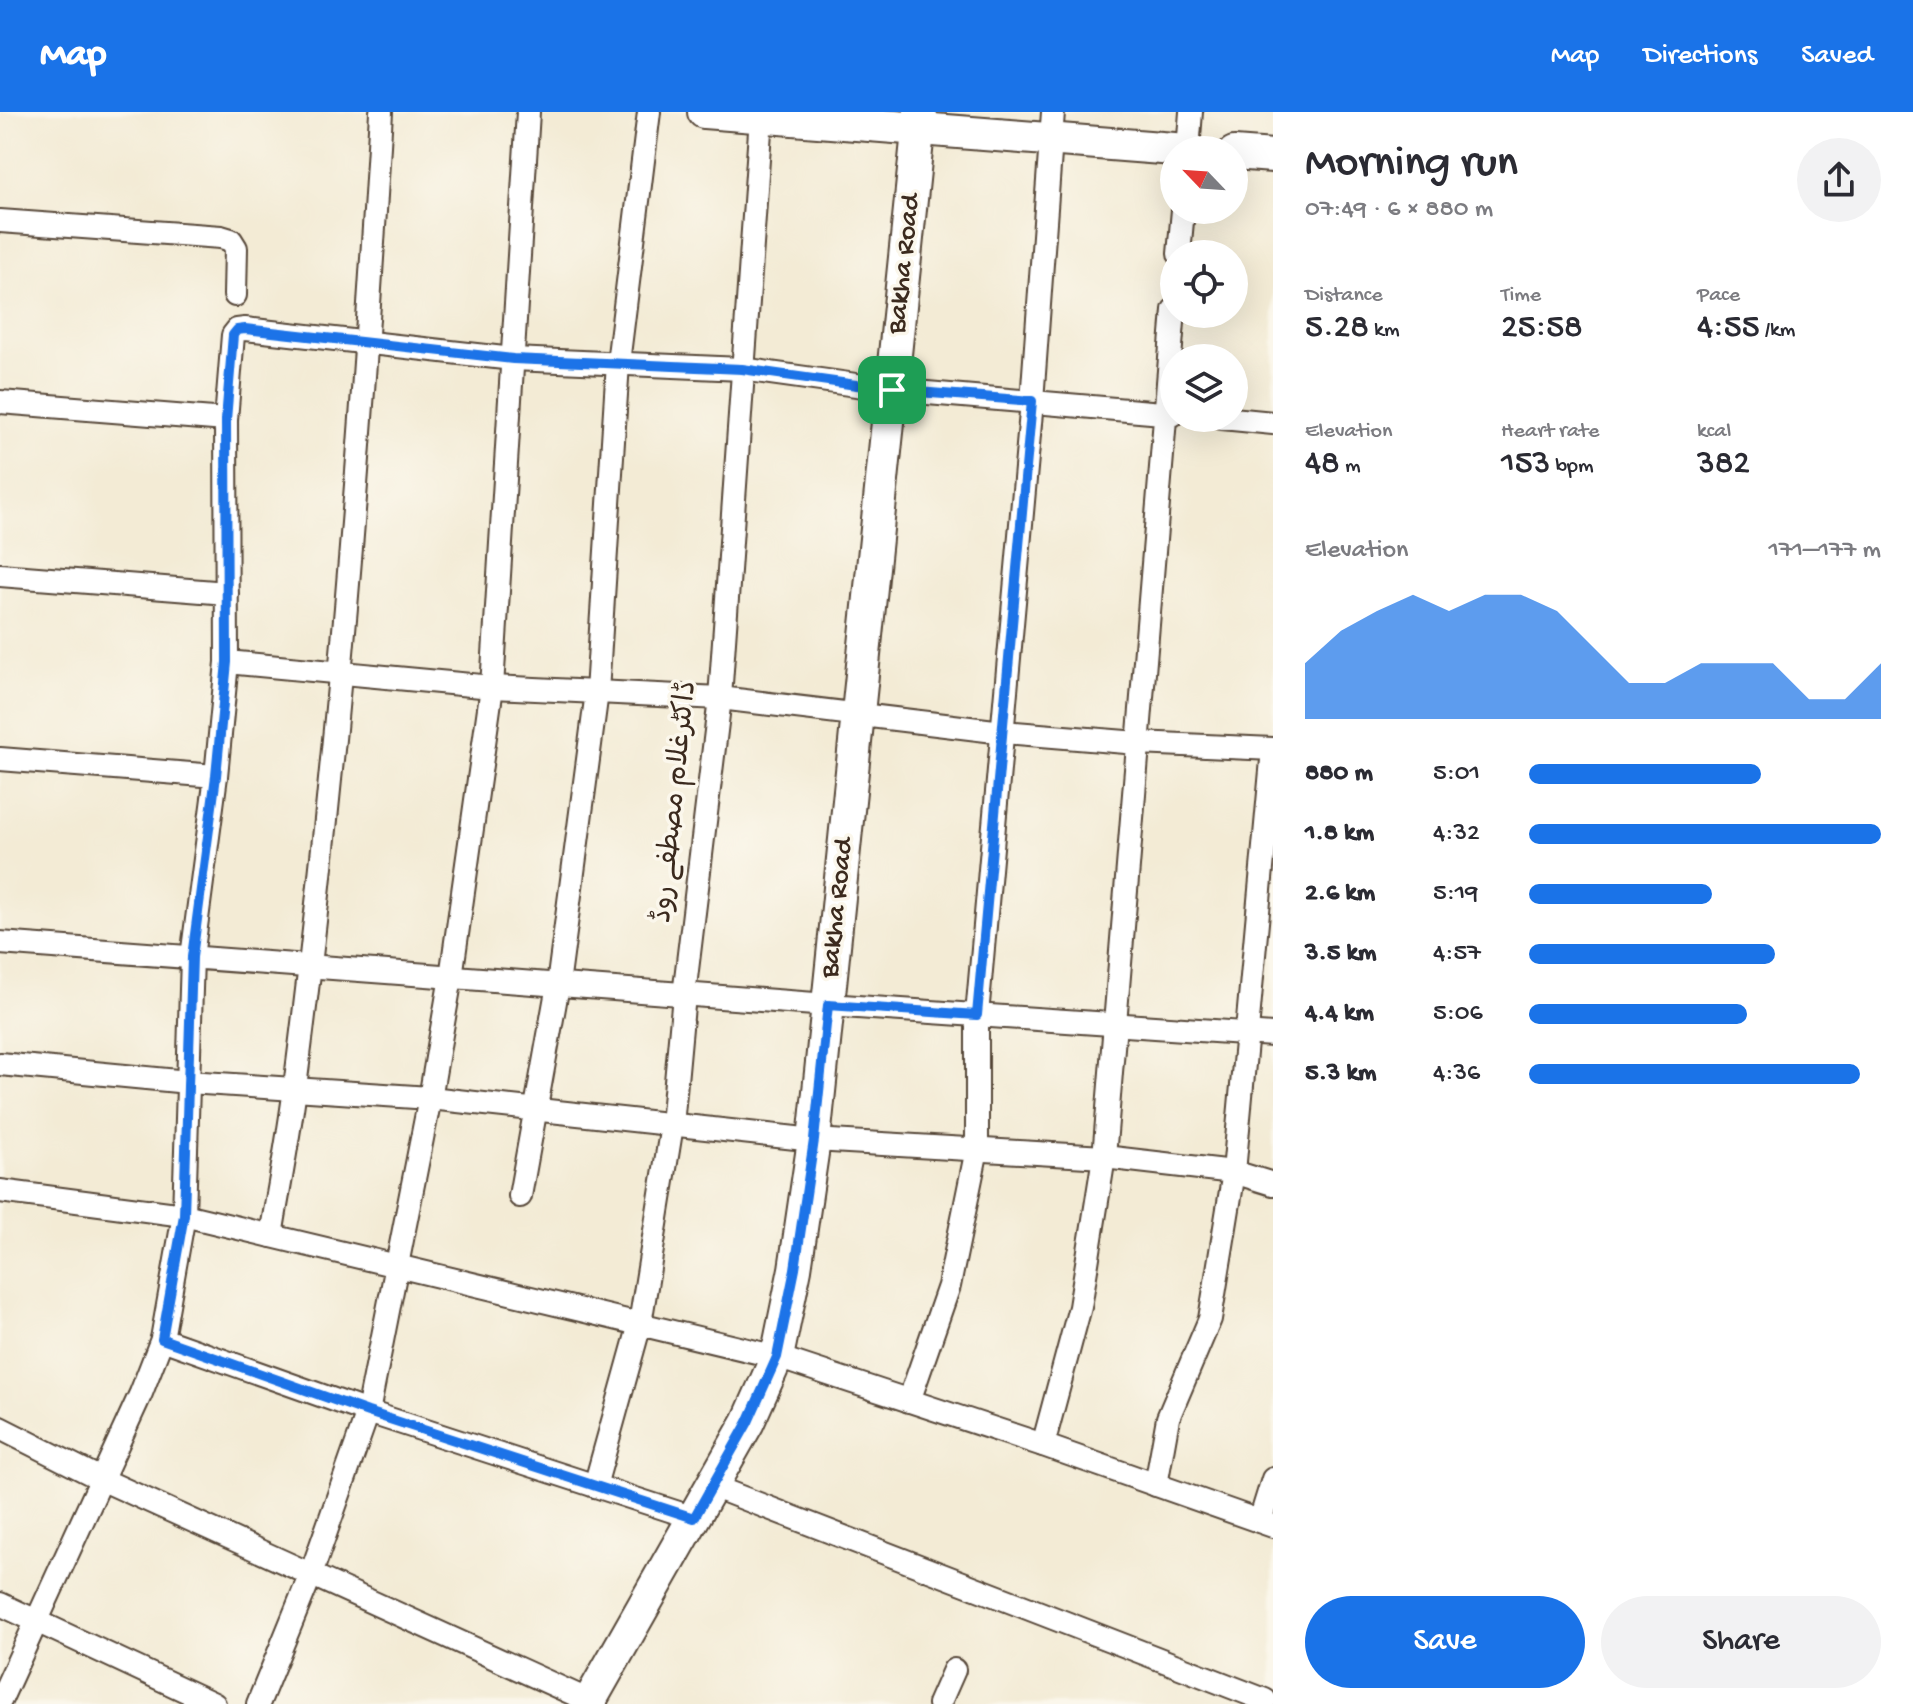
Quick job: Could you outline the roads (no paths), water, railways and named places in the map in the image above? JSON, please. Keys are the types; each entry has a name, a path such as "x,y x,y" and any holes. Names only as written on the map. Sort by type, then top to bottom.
{"street":[{"path":"271,1236 295,1089 341,673 367,344 381,112"},
{"path":"258,1704 311,1574 368,1412 451,977 492,687 528,112"},
{"path":"520,1196 558,985 597,692 618,363 649,112"},
{"path":"704,112 761,117 1052,126 1160,145"},
{"path":"1188,136 1191,112"},
{"name":"ڈاکٹرغلام مصطفے روڈ","path":"595,1486 640,1324 672,1125 684,995 720,698 761,117"},
{"name":"Bakha Road","path":"591,1703 748,1422 777,1357 795,1269 814,1140 919,121"},
{"path":"909,1401 949,1286 977,1149 977,1015 1032,401 1052,126"},
{"path":"1248,154 1273,156"},
{"path":"0,221 231,240 236,248 235,295"},
{"path":"0,1701 141,1393 162,1339 184,1215 192,957 216,776 227,662 226,420 233,335 237,330 513,359 742,369 892,390 1160,412"},
{"path":"0,402 226,420"},
{"path":"1248,421 1273,423"},
{"path":"1043,1445 1080,1307 1104,1157 1138,743 1168,432"},
{"path":"0,575 227,593"},
{"path":"227,662 492,687 720,698 1003,732 1138,743 1273,749 1234,1172 1210,1319 1168,1418 1156,1485"},
{"path":"0,759 216,776"},
{"path":"0,943 684,995 1273,1035"},
{"path":"0,1064 188,1082 430,1098 814,1140 1104,1157 1234,1172 1273,1184"},
{"path":"0,1191 184,1215 777,1357 1043,1445 1266,1524 1273,1479"},
{"path":"162,1339 368,1412 694,1518"},
{"path":"0,1428 101,1479 591,1703"},
{"path":"712,1486 1267,1703"},
{"path":"0,1604 214,1704"},
{"path":"939,1704 954,1670"}]}
